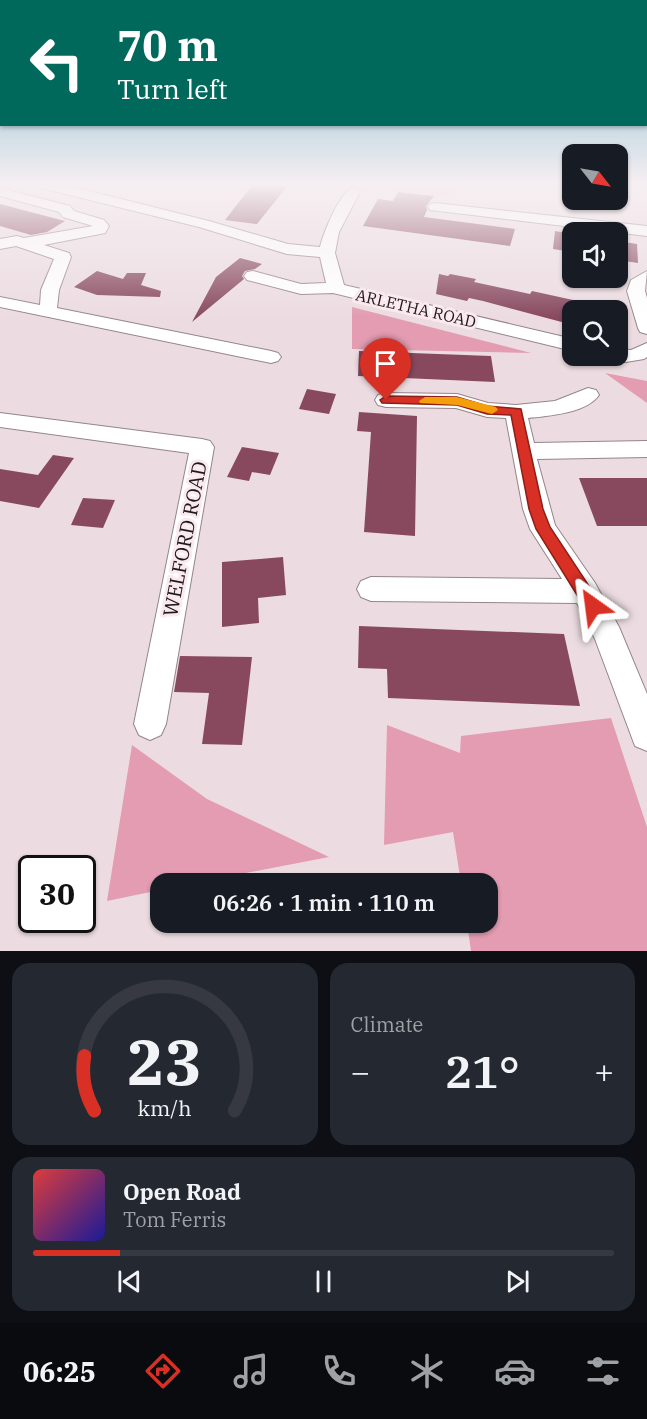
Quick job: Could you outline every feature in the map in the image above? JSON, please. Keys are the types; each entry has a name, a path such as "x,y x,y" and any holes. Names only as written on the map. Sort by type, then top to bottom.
{"street":[{"path":"24,243 90,233 100,228"},
{"path":"219,228 287,249 327,253 334,228"},
{"path":"624,228 647,231"},
{"path":"0,244 17,241 63,257 50,290 48,312"},
{"name":"ARLETHA ROAD","path":"327,253 336,288 562,342"},
{"path":"253,276 301,289 336,288"},
{"path":"647,276 637,284 636,291 647,328"},
{"path":"0,302 271,357"},
{"path":"628,355 641,354 647,349"},
{"path":"386,400 457,401 487,410 516,412 559,408 588,395"},
{"path":"516,412 536,509 543,529 585,591 609,636 647,735"},
{"name":"WELFORD ROAD","path":"0,420 202,447 150,724"},
{"path":"524,451 647,449"},
{"path":"371,589 585,591"}],"shaded area":[{"path":"352,307 531,353 352,349"},
{"path":"605,373 647,381 647,403"},
{"path":"611,718 647,827 647,951 471,951 468,933 498,933 498,873 459,873 453,832 384,845 387,725 460,753 461,736"},
{"path":"132,745 207,799 329,857 246,873 150,873 150,892 107,901"}],"building":[{"path":"8,228 53,228 31,235"},
{"path":"380,228 515,229 510,246"},
{"path":"555,231 562,232 562,250 553,249"},
{"path":"628,243 637,244 638,263 628,262"},
{"path":"240,258 262,264 255,269 245,271 242,276 244,279 192,322 216,277"},
{"path":"97,271 123,279 127,273 146,273 141,285 161,291 160,297 97,295 74,287"},
{"path":"439,274 448,276 450,274 476,279 474,282 530,294 532,291 573,300 562,300 562,322 483,301 469,298 467,301 436,294"},
{"path":"359,351 491,356 495,382 358,376"},
{"path":"307,389 336,394 329,414 299,409"},
{"path":"359,412 417,416 415,536 364,532 371,432 357,431"},
{"path":"242,447 279,453 270,475 252,472 249,481 227,477"},
{"path":"53,455 74,458 39,508 0,501 0,469 38,475"},
{"path":"579,478 647,478 647,526 597,526"},
{"path":"83,498 115,500 103,528 71,525"},
{"path":"283,557 286,595 258,598 259,623 222,627 222,562"},
{"path":"359,626 564,634 580,706 388,698 387,669 358,668"},
{"path":"180,656 252,657 242,745 202,744 209,693 174,692"}],"slow traffic":[{"path":"425,401 457,401 492,410"}],"route":[{"path":"386,400 457,401 487,410 516,412 536,509 543,529 593,606"}]}
